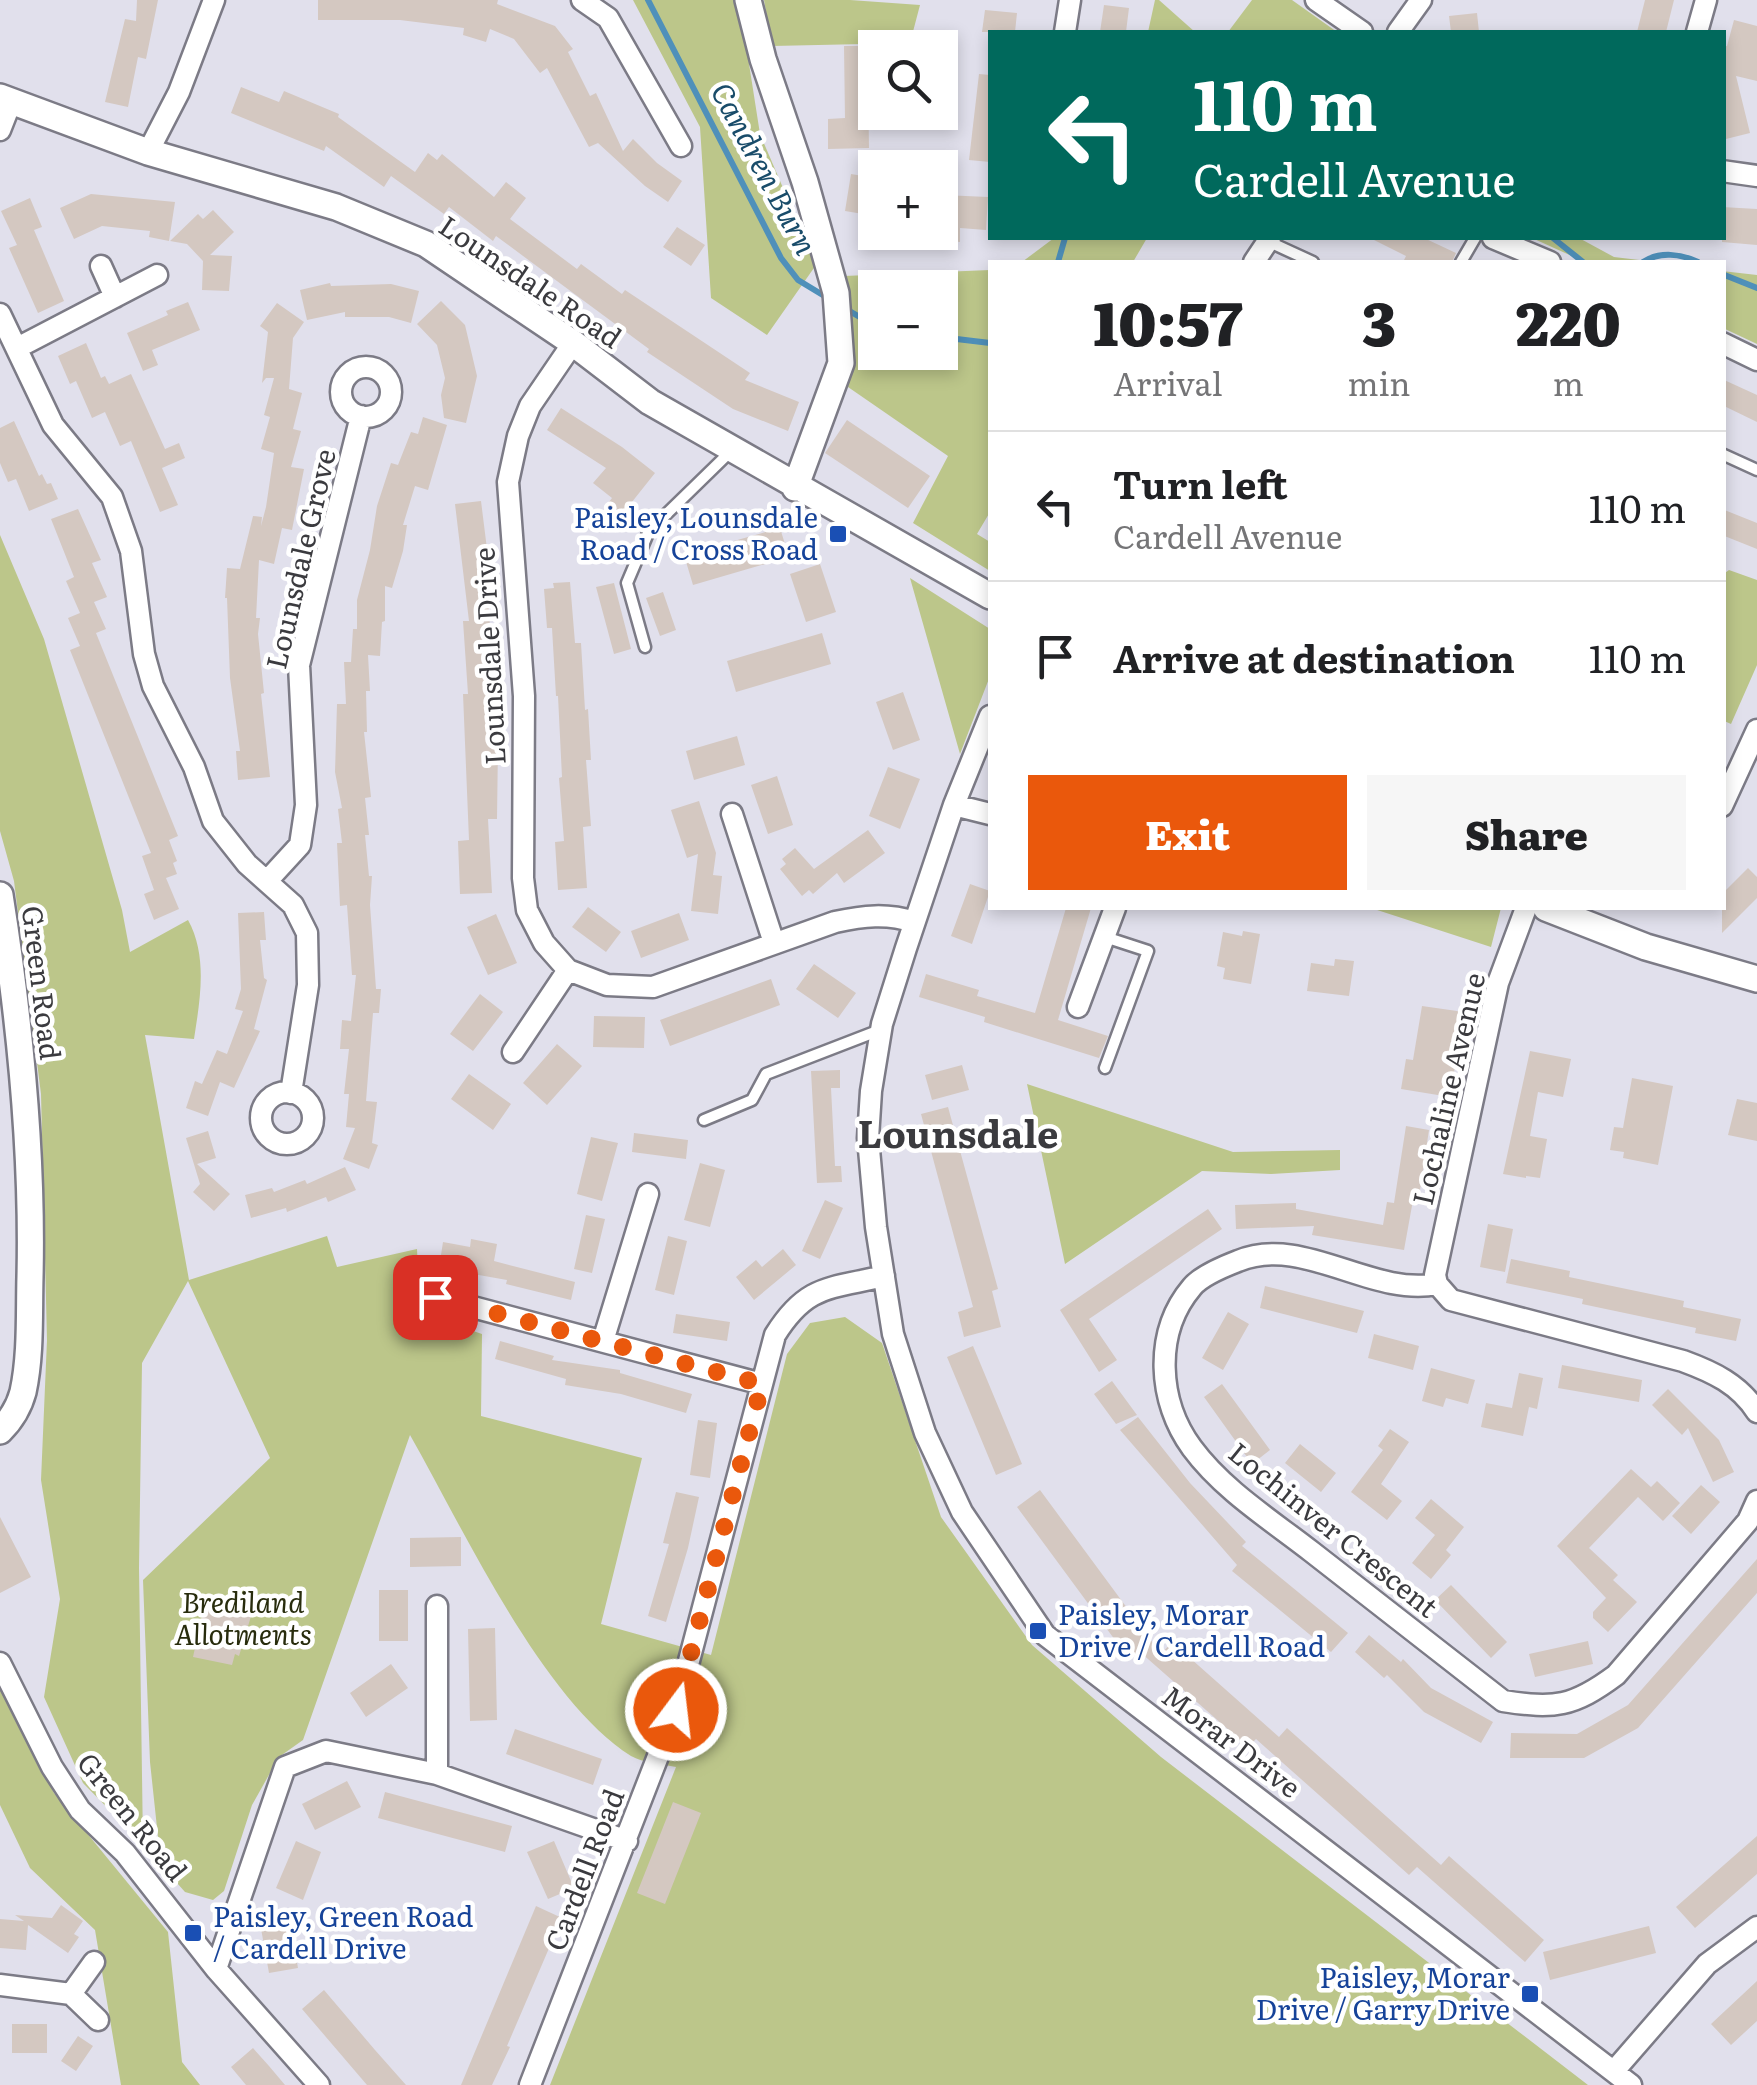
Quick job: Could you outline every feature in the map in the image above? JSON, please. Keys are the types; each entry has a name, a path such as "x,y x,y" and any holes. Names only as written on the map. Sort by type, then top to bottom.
{"street":[{"path":"148,152 178,92 214,0"},
{"path":"582,0 608,18 681,146"},
{"path":"748,0 836,293 840,363 795,488"},
{"path":"1065,30 1070,0"},
{"path":"1316,0 1359,30"},
{"path":"1400,30 1422,0"},
{"path":"1698,30 1706,0"},
{"path":"0,130 6,100"},
{"name":"Lounsdale Road","path":"6,100 148,152 336,207 426,244 573,343 650,402 988,595"},
{"path":"1726,172 1757,176"},
{"path":"1498,240 1545,260"},
{"path":"101,266 115,297"},
{"path":"17,348 157,276"},
{"path":"0,314 53,425 112,497 131,550 144,654 153,686 194,767 213,821 247,864 293,904 306,933 308,985 291,1093"},
{"name":"Lounsdale Drive","path":"568,970 544,944 527,910 523,878 524,696 508,482 518,436 530,406 573,343"},
{"path":"1726,346 1757,360"},
{"name":"Lounsdale Grove","path":"266,881 300,845 306,805 299,665 361,416"},
{"path":"512,1052 568,970 608,985 654,987 774,943 866,915 914,922 988,721"},
{"path":"1726,797 1757,730"},
{"path":"954,805 988,814"},
{"path":"732,814 774,943"},
{"name":"Green Road","path":"0,895 11,1057 31,1231 28,1351 22,1395 0,1432"},
{"path":"1078,1007 1114,910"},
{"name":"Lochaline Avenue","path":"1438,1284 1435,1275 1498,983 1525,910"},
{"path":"1551,910 1646,947 1757,979"},
{"name":"Morar Drive","path":"914,922 881,1029 868,1138 892,1334 924,1433 962,1512 1045,1635 1630,2085"},
{"path":"604,1341 648,1194"},
{"name":"Lochinver Crescent","path":"1757,1412 1748,1398 1719,1375 1683,1361 1451,1300 1438,1284 1422,1287 1374,1280 1298,1257 1240,1259 1193,1285 1169,1326 1164,1365 1170,1410 1193,1449 1239,1495 1503,1701 1552,1707 1595,1691 1616,1675 1748,1521 1757,1501"},
{"name":"Cardell Road","path":"530,2085 676,1710 775,1335 790,1312 808,1295 884,1276"},
{"path":"435,1297 762,1384"},
{"path":"437,1606 437,1774"},
{"name":"Green Road","path":"0,1664 52,1766 80,1810 125,1854 216,1969 318,2085"},
{"path":"216,1969 285,1767 326,1751 437,1774 626,1841"},
{"path":"1614,2070 1707,1964 1757,1928"},
{"path":"71,1994 94,1962"},
{"path":"0,1985 71,1994 98,2020"}],"lane":[{"path":"1271,240 1310,260"},
{"path":"645,647 627,583 649,531 731,451"},
{"path":"1726,456 1757,470"},
{"path":"1104,936 1148,951 1106,1068"},
{"path":"704,1120 752,1100 766,1074 881,1029"}],"green space":[{"path":"633,0 739,0 760,134 816,265 767,335 711,298 700,127"},
{"path":"764,0 920,5 913,30 858,30 858,44 772,46"},
{"path":"1155,0 1159,0 1193,30 1148,30"},
{"path":"1252,0 1292,0 1334,30 1230,30"},
{"path":"1051,240 1146,240 1134,260 1025,260"},
{"path":"1536,240 1583,240 1614,257 1639,260 1581,260"},
{"path":"988,270 988,515 977,534 988,541 988,570 913,523 948,456 848,387 844,276 858,275 858,370 958,370 958,271"},
{"path":"1726,271 1757,275 1757,344 1726,329"},
{"name":"Brediland Allotments","path":"0,535 44,639 122,910 130,952 188,920 198,948 201,978 194,1039 145,1035 189,1280 327,1236 337,1267 417,1249 420,1313 482,1334 481,1416 642,1458 601,1624 711,1655 787,1354 810,1323 845,1317 882,1343 941,1517 1032,1645 1161,1757 1588,2085 550,2085 676,1767 631,1756 598,1730 566,1695 507,1609 410,1435 303,1740 279,1757 252,1805 224,1891 213,1900 185,1892 161,1865 150,1762 143,1580 270,1458 188,1281 142,1363 139,1568 143,1844 83,1783 44,1697 60,1599 41,1480 47,1340 41,1094 14,881 0,831"},
{"path":"1726,572 1757,580 1757,665 1731,724 1726,722"},
{"path":"910,578 988,628 988,681 960,754"},
{"path":"1377,910 1500,910 1491,947"},
{"path":"1027,1084 1233,1152 1340,1150 1340,1170 1271,1174 1202,1171 1065,1264"},
{"path":"0,1687 54,1793 168,1932 182,2062 200,2085 121,2085 95,1930 30,1868 0,1805"}],"building":[{"path":"137,0 158,0 146,59 138,57 128,107 105,102 125,19 136,21"},
{"path":"318,0 498,0 497,4 555,26 573,49 568,52 590,96 596,93 623,151 633,139 682,181 668,202 598,143 589,147 547,68 540,73 514,39 490,29 486,42 463,35 464,28 400,20 318,20"},
{"path":"1645,0 1674,0 1666,30 1638,30"},
{"path":"1104,5 1129,8 1126,30 1100,30"},
{"path":"985,10 1017,13 1015,30 982,32"},
{"path":"1477,13 1479,30 1451,30 1449,16"},
{"path":"1734,20 1757,26 1757,81 1736,76 1750,133 1726,139 1726,46"},
{"path":"844,46 858,46 858,130 869,130 869,148 828,149 828,119 845,118"},
{"path":"979,74 988,75 988,162 969,160"},
{"path":"241,87 279,102 284,91 339,114 415,172 428,153 437,160 442,154 494,197 506,182 526,198 510,219 577,269 581,264 622,294 625,290 750,373 745,380 799,402 788,431 733,409 647,352 649,349 496,236 493,241 449,207 444,214 391,176 384,187 326,146 324,151 231,113"},
{"path":"851,174 858,175 858,213 845,211"},
{"path":"91,194 175,202 169,241 149,237 150,231 102,226 74,239 60,208"},
{"path":"958,196 988,197 986,230 960,228 960,242"},
{"path":"30,198 42,227 34,230 64,301 38,313 9,248 17,245 1,211"},
{"path":"1726,207 1757,209 1757,245 1722,242 1726,240"},
{"path":"213,210 234,232 210,255 232,256 229,291 202,290 203,261 187,244 170,241 198,214 203,219"},
{"path":"677,227 705,245 691,266 663,247"},
{"path":"1374,240 1428,240 1456,253 1453,260 1404,260 1406,256"},
{"path":"330,283 391,284 419,291 411,323 389,317 345,317 345,312 307,320 300,290"},
{"path":"441,301 465,325 477,376 466,423 444,418 441,395 445,378 437,345 417,324"},
{"path":"188,302 200,330 152,350 158,365 143,371 127,333"},
{"path":"277,303 304,322 293,338 289,389 302,393 293,429 301,431 291,467 304,469 292,530 282,528 274,564 259,560 256,618 260,618 264,693 261,694 270,777 238,780 236,751 240,751 225,598 227,568 240,569 253,516 262,517 261,526 266,507 274,453 261,449 270,417 264,415 274,378 266,378 262,383 268,332 260,326"},
{"path":"86,343 101,378 105,376 109,384 131,374 165,449 179,443 185,458 162,468 178,505 160,512 131,441 120,446 105,412 92,418 76,381 70,384 58,356"},
{"path":"1726,381 1757,395 1757,422 1726,407"},
{"path":"561,408 655,473 620,517 606,506 612,498 593,483 606,468 547,430"},
{"path":"423,417 447,425 428,490 415,486 403,525 407,525 403,551 392,588 385,586 380,656 368,655 370,691 366,691 364,732 371,797 365,798 369,835 365,835 372,876 370,905 376,989 381,989 379,1013 373,1013 366,1101 377,1102 372,1143 378,1145 369,1169 343,1159 355,1128 346,1127 349,1094 344,1094 349,1049 340,1049 342,1020 351,1021 356,975 352,975 347,905 340,906 337,843 342,843 338,809 342,808 335,772 337,704 346,704 344,662 351,662 357,600 377,506 391,463 398,465 411,432 418,434"},
{"path":"847,420 930,476 908,508 825,453"},
{"path":"14,421 39,476 42,474 47,484 51,483 58,499 29,511 16,479 8,482 0,463 0,428"},
{"path":"481,501 493,597 488,598 498,745 497,819 488,819 492,893 460,894 458,841 469,840 463,621 469,621 455,504"},
{"path":"78,509 101,560 92,563 107,597 94,602 106,629 96,633 178,836 169,840 177,874 166,878 179,909 154,920 144,894 154,890 142,856 151,853 70,650 80,646 68,618 80,613 66,581 74,577 51,519"},
{"path":"1726,511 1757,523 1757,549 1726,537"},
{"path":"780,528 789,557 693,585 684,555"},
{"path":"820,564 836,612 806,622 790,574"},
{"path":"570,582 575,643 581,643 585,710 588,709 591,760 586,760 591,826 583,827 587,888 558,890 555,842 564,841 559,778 562,777 552,628 547,628 544,589 554,588 553,583"},
{"path":"614,583 631,649 614,654 596,587"},
{"path":"663,592 676,630 660,636 646,598"},
{"path":"822,633 831,664 736,692 727,661"},
{"path":"903,692 920,740 893,750 876,702"},
{"path":"737,736 745,765 694,780 686,751"},
{"path":"888,767 920,779 900,829 869,816"},
{"path":"777,776 793,825 768,834 751,785"},
{"path":"699,801 716,853 713,875 722,876 718,914 691,911 698,854 687,858 671,810"},
{"path":"868,830 885,853 844,883 837,873 813,894 809,890 802,896 780,869 786,864 782,859 795,848 814,869"},
{"path":"1748,868 1757,877 1757,898 1722,933 1722,910 1726,910 1726,890"},
{"path":"970,884 988,890 972,944 951,936"},
{"path":"588,907 621,932 606,952 572,927"},
{"path":"1065,910 1090,910 1058,1020 1108,1036 1099,1058 919,997 926,974 979,990 977,996 1035,1013"},
{"path":"264,912 266,940 260,940 267,980 254,1029 260,1031 234,1088 220,1082 208,1116 186,1108 195,1081 202,1084 217,1050 227,1054 243,1011 235,1009 241,989 238,913"},
{"path":"679,913 689,940 641,958 631,931"},
{"path":"496,914 517,963 488,975 467,927"},
{"path":"1243,931 1260,934 1251,984 1223,979 1225,968 1217,966 1223,932 1242,936"},
{"path":"1335,959 1354,961 1349,996 1307,991 1311,963 1334,966"},
{"path":"814,964 856,993 838,1018 796,989"},
{"path":"771,979 780,1005 670,1046 660,1020"},
{"path":"480,994 503,1012 473,1051 450,1034"},
{"path":"1422,1006 1464,1012 1450,1097 1401,1089 1406,1059 1413,1060"},
{"path":"594,1016 645,1017 644,1048 593,1047"},
{"path":"557,1044 582,1066 547,1105 523,1083"},
{"path":"1530,1051 1571,1059 1563,1097 1538,1092 1530,1136 1547,1139 1540,1178 1503,1174"},
{"path":"962,1065 969,1090 932,1100 925,1075"},
{"path":"840,1070 840,1088 831,1088 835,1166 841,1166 842,1182 817,1183 811,1071"},
{"path":"469,1074 511,1104 493,1130 451,1099"},
{"path":"1632,1078 1673,1086 1658,1165 1623,1158 1624,1152 1610,1150 1614,1127 1623,1128"},
{"path":"1737,1099 1757,1103 1757,1141 1728,1135"},
{"path":"948,1107 998,1289 992,1291 1001,1327 964,1337 958,1312 973,1307 921,1114"},
{"path":"1406,1126 1429,1130 1420,1190 1415,1189 1404,1250 1312,1235 1314,1226 1236,1229 1235,1205 1296,1203 1296,1209 1383,1225 1387,1202 1394,1203"},
{"path":"208,1131 216,1158 197,1164 230,1194 214,1211 193,1192 200,1184 186,1138"},
{"path":"634,1133 688,1140 686,1159 632,1152"},
{"path":"591,1137 618,1143 602,1201 577,1194"},
{"path":"700,1163 725,1170 710,1227 684,1220"},
{"path":"345,1167 356,1190 328,1202 326,1197 287,1212 286,1208 251,1218 245,1195 272,1188 274,1192 305,1180 307,1184"},
{"path":"825,1200 843,1208 820,1259 802,1251"},
{"path":"1208,1209 1222,1229 1089,1319 1117,1360 1099,1372 1060,1310"},
{"path":"586,1215 605,1219 592,1273 574,1269"},
{"path":"1488,1224 1513,1229 1505,1272 1480,1267"},
{"path":"668,1236 687,1241 674,1295 655,1290"},
{"path":"471,1239 497,1244 494,1261 575,1282 571,1300 506,1284 507,1280 439,1268 443,1242 470,1247"},
{"path":"783,1249 796,1265 754,1300 736,1277 756,1260 762,1267"},
{"path":"1511,1259 1570,1271 1569,1277 1684,1301 1683,1307 1741,1319 1736,1341 1695,1333 1696,1328 1582,1304 1583,1299 1506,1283"},
{"path":"1265,1286 1364,1311 1357,1333 1260,1308"},
{"path":"1228,1312 1249,1324 1223,1370 1202,1358"},
{"path":"676,1314 730,1322 727,1341 673,1333"},
{"path":"1374,1334 1419,1346 1413,1370 1368,1358"},
{"path":"500,1341 554,1356 552,1360 620,1370 692,1394 686,1413 621,1394 565,1385 566,1379 495,1359"},
{"path":"973,1346 1022,1464 996,1475 947,1357"},
{"path":"1562,1365 1642,1380 1639,1402 1558,1388"},
{"path":"1431,1368 1475,1380 1468,1404 1446,1398 1443,1407 1422,1401"},
{"path":"1519,1373 1543,1378 1537,1409 1529,1407 1523,1436 1481,1427 1486,1403 1512,1408"},
{"path":"1112,1381 1137,1415 1116,1424 1094,1394"},
{"path":"1222,1384 1270,1450 1252,1464 1204,1397"},
{"path":"1668,1389 1719,1440 1734,1472 1713,1482 1688,1428 1682,1435 1652,1405"},
{"path":"1138,1417 1190,1483 1246,1542 1242,1546 1348,1633 1331,1652 1232,1571 1237,1565 1120,1430"},
{"path":"698,1420 717,1423 710,1478 690,1475"},
{"path":"1390,1429 1409,1442 1381,1484 1402,1501 1387,1520 1351,1492 1383,1450 1378,1446"},
{"path":"1300,1444 1336,1473 1321,1492 1285,1463"},
{"path":"1631,1469 1651,1487 1657,1481 1680,1503 1663,1521 1638,1497 1589,1548 1618,1575 1613,1580 1637,1602 1608,1632 1593,1618 1593,1612 1606,1598 1557,1546"},
{"path":"1701,1485 1720,1502 1691,1534 1672,1516"},
{"path":"1040,1490 1161,1654 1172,1642 1279,1737 1287,1728 1441,1865 1449,1856 1544,1940 1525,1962 1417,1867 1409,1875 1256,1739 1248,1747 1140,1652 1129,1659 1017,1507"},
{"path":"676,1492 699,1497 666,1622 648,1616 669,1544 663,1543"},
{"path":"1431,1499 1464,1527 1446,1550 1451,1555 1431,1579 1412,1563 1435,1535 1415,1518"},
{"path":"0,1517 31,1577 0,1593"},
{"path":"461,1537 461,1566 410,1567 410,1538"},
{"path":"1757,1559 1757,1593 1638,1728 1584,1758 1510,1758 1511,1733 1577,1734 1628,1705"},
{"path":"1451,1585 1507,1642 1491,1658 1435,1600"},
{"path":"379,1590 408,1590 408,1641 379,1641"},
{"path":"206,1597 252,1613 239,1656 235,1654 232,1665 193,1657"},
{"path":"495,1628 497,1720 470,1721 468,1629"},
{"path":"1369,1635 1401,1662 1403,1659 1431,1688 1493,1722 1481,1743 1424,1712 1387,1675 1384,1678 1355,1652"},
{"path":"1588,1641 1593,1664 1535,1677 1529,1654"},
{"path":"391,1664 408,1688 366,1717 350,1693"},
{"path":"515,1729 602,1759 593,1785 506,1754"},
{"path":"347,1781 361,1807 315,1830 302,1804"},
{"path":"385,1792 512,1826 505,1852 378,1818"},
{"path":"673,1802 701,1813 665,1904 637,1893"},
{"path":"1757,1836 1757,1874 1695,1928 1676,1907"},
{"path":"296,1841 321,1852 303,1900 276,1888"},
{"path":"554,1841 574,1888 548,1899 527,1852"},
{"path":"61,1905 83,1921 74,1934 79,1937 68,1953 28,1925 26,1950 0,1948 0,1919 24,1921 15,1915 52,1918"},
{"path":"536,1906 562,1918 507,2046 510,2047 492,2085 461,2085"},
{"path":"289,1918 298,1968 269,1973 260,1923"},
{"path":"1649,1926 1656,1953 1550,1980 1543,1952"},
{"path":"1757,1981 1757,2021 1731,2045 1711,2024"},
{"path":"324,1990 406,2085 367,2085 302,2009"},
{"path":"12,2024 47,2024 47,2053 12,2053"},
{"path":"78,2036 93,2046 76,2071 61,2061"},
{"path":"253,2048 285,2085 246,2085 231,2067"}],"waterway":[{"name":"Candren Burn","path":"648,0 781,258 798,280 831,300"},
{"name":"Candren Burn","path":"1059,260 1064,240"},
{"name":"Candren Burn","path":"1556,240 1580,260"},
{"name":"Candren Burn","path":"1647,260 1670,255 1693,260"},
{"name":"Candren Burn","path":"1726,276 1757,288"},
{"name":"Candren Burn","path":"846,309 858,316"},
{"name":"Candren Burn","path":"958,339 988,343"}],"place":[{"name":"Paisley, Lounsdale Road / Cross Road","path":"838,534"},
{"name":"Paisley, Morar Drive / Cardell Road","path":"1038,1631"},
{"name":"Paisley, Green Road / Cardell Drive","path":"193,1933"},
{"name":"Paisley, Morar Drive / Garry Drive","path":"1530,1994"}],"district":[{"name":"Lounsdale","path":"958,1135"}],"route":[{"path":"435,1297 762,1384 676,1710"}]}
